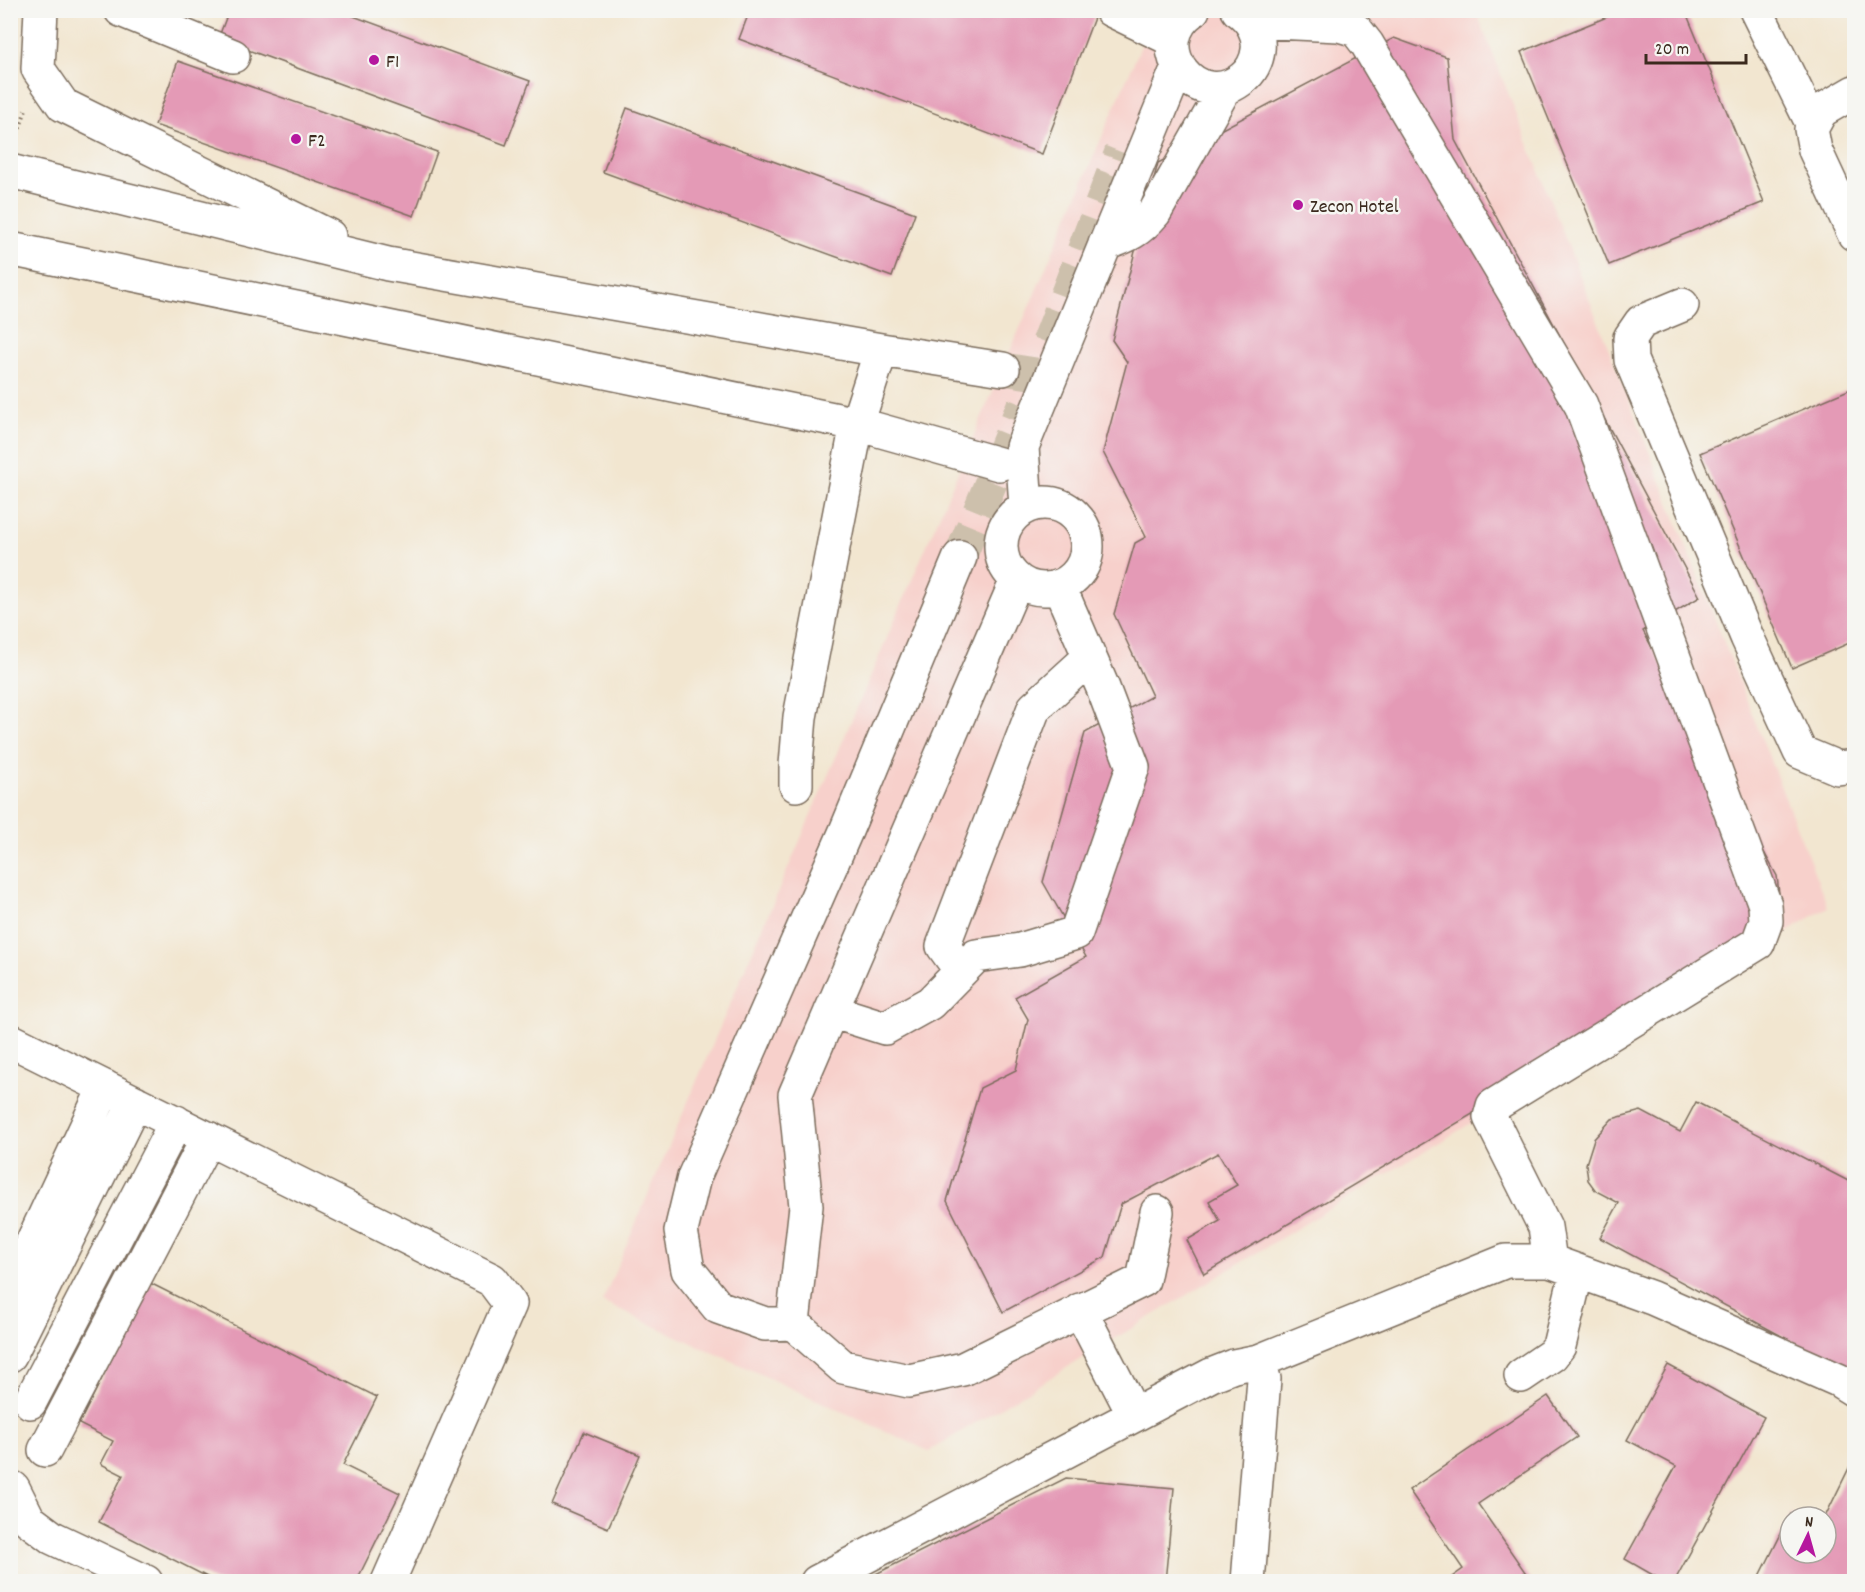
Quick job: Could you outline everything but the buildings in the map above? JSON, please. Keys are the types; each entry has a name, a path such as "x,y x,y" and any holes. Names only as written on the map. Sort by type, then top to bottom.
{"street":[{"path":"41,10 38,69 63,105 388,264"},
{"path":"121,10 233,56"},
{"path":"1111,10 1176,53 1187,77 1198,85 1211,88 1225,88 1243,79 1255,63 1258,50 1257,35 1245,16"},
{"path":"1026,507 1022,447 1105,244 1176,53 1177,27 1193,10"},
{"path":"1756,10 1813,125"},
{"path":"1245,16 1339,25 1356,30 1367,44 1575,395 1586,417 1765,904 1766,921 1758,943 1493,1106 1490,1117 1563,1266 1559,1346 1552,1355 1521,1376"},
{"path":"1105,244 1129,236 1143,226 1155,212 1225,88"},
{"path":"1854,92 1821,111 1811,129 1815,150 1854,234"},
{"path":"12,159 388,264 881,350 1003,369"},
{"path":"10,249 857,424 999,464"},
{"path":"1682,305 1641,322 1630,338 1631,360 1747,638 1800,752 1838,768 1854,766"},
{"path":"796,785 800,717 857,424 881,350"},
{"path":"1040,503 1053,504 1076,517 1084,529 1087,541 1086,555 1081,568 1072,579 1059,586 1045,589 1017,580 1002,555 1002,540 1006,526 1015,514 1026,507 1040,503"},
{"path":"960,557 846,831 694,1178 681,1231 688,1270 718,1307 765,1324 793,1323 843,1367 909,1381 963,1369 1143,1280 1157,1212"},
{"path":"793,1323 806,1206 795,1095 1017,580"},
{"path":"831,1011 885,1028 930,1003 976,956 1020,950 1076,933 1133,767 1090,657 1059,586"},
{"path":"961,971 943,946 1034,708 1090,657"},
{"path":"10,1040 492,1280 510,1304 388,1581"},
{"path":"10,1290 105,1087"},
{"path":"10,1355 135,1102"},
{"path":"45,1450 43,1424 20,1397 176,1122"},
{"path":"146,1581 53,1538 29,1520 12,1489 34,1474 208,1138"},
{"path":"818,1581 1211,1375 1234,1366 1259,1361 1506,1261 1563,1266 1652,1298 1854,1389"},
{"path":"1080,1310 1134,1415"},
{"path":"1248,1581 1264,1379 1259,1361"}],"path":[{"path":"12,159 38,69"}],"shaded area":[{"path":"1156,11 1476,11 1828,907 929,1451 602,1302"}],"tunnel":[{"path":"1048,343 1121,152"},
{"path":"1003,369 1036,374"},
{"path":"960,557 1023,405"}],"place":[{"name":"F1","path":"374,60"},
{"name":"F2","path":"296,139"},
{"name":"Zecon Hotel","path":"1298,205"}]}
